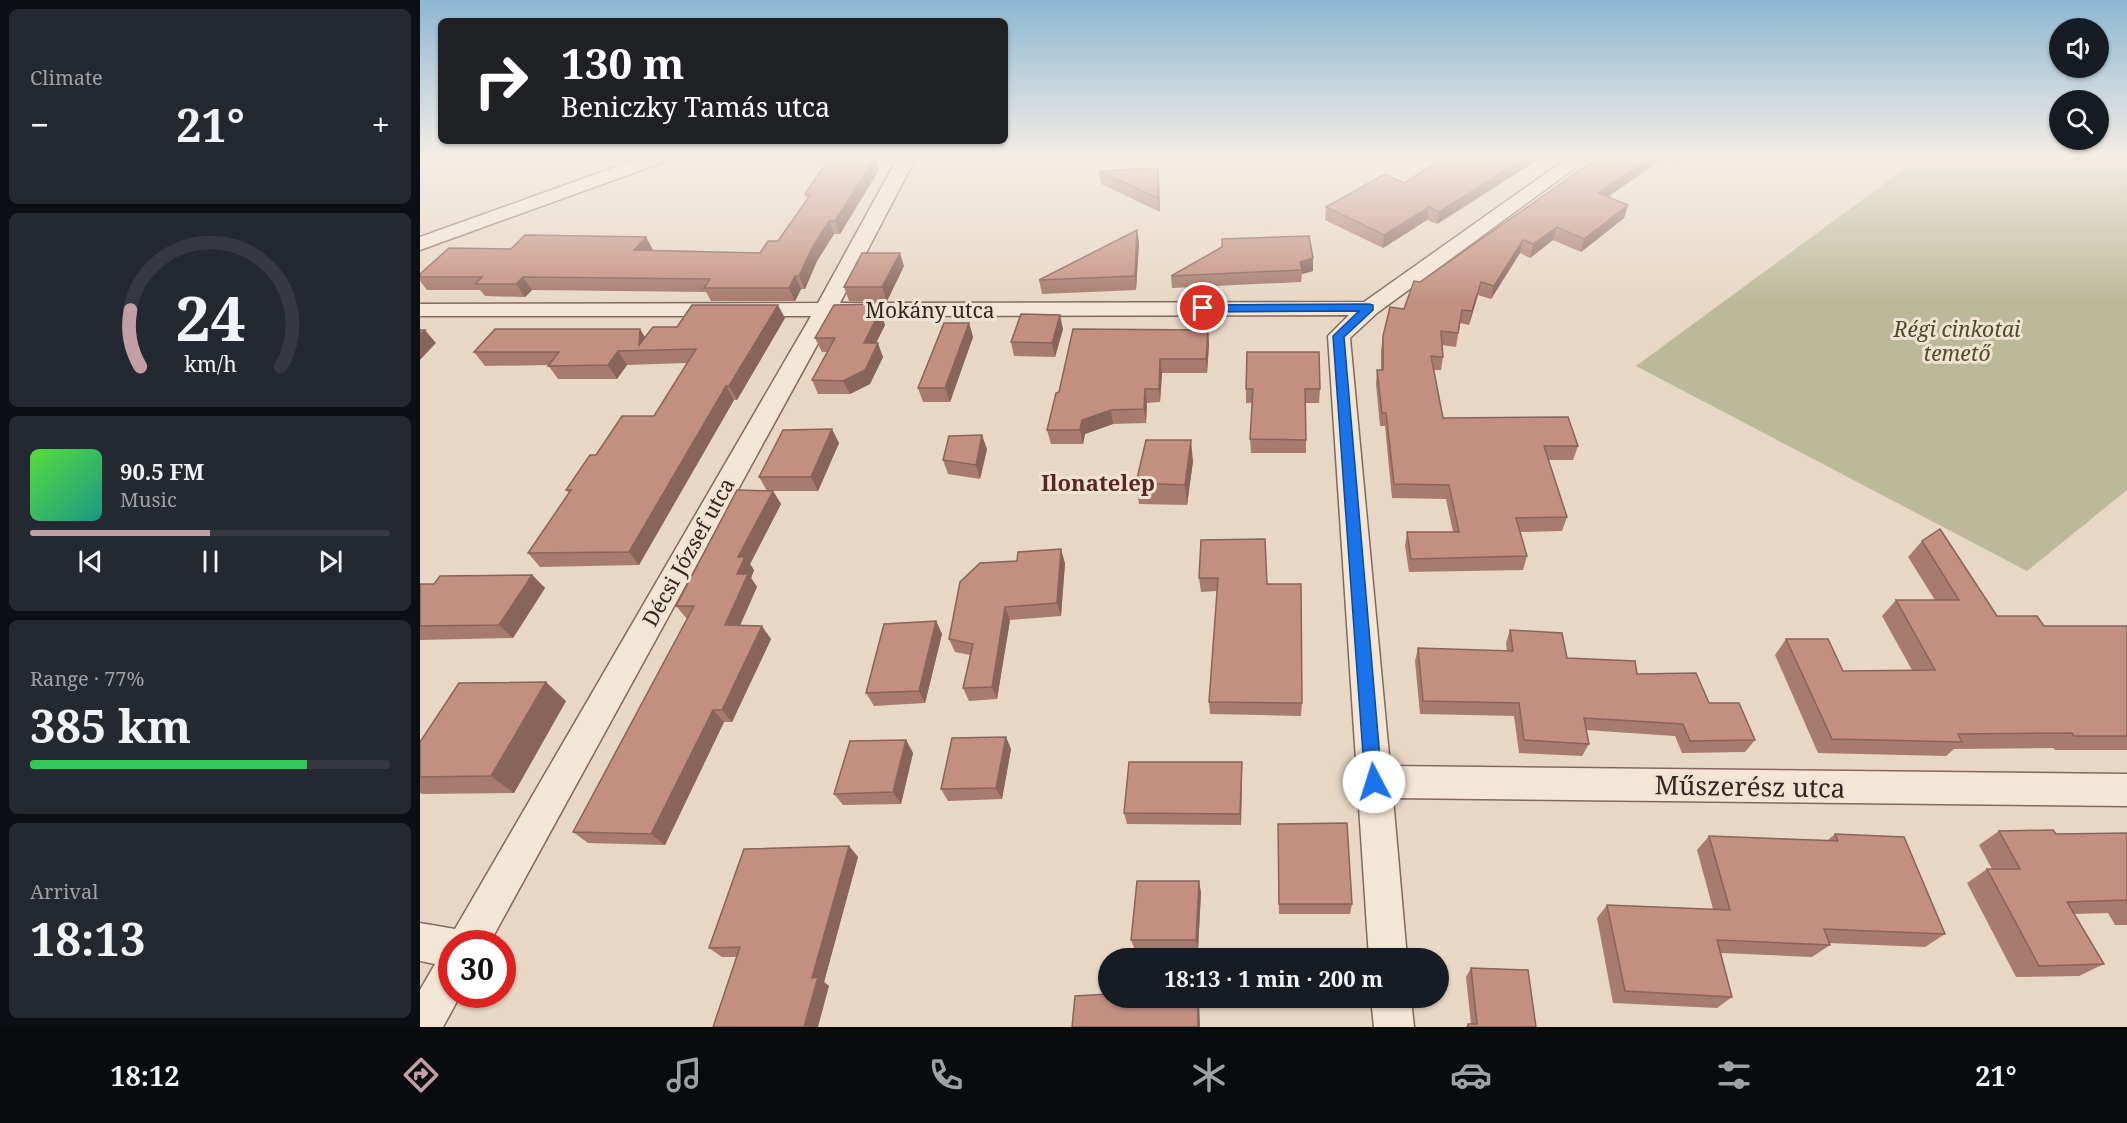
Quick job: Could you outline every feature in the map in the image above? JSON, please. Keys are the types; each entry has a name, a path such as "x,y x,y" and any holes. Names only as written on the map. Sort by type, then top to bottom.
{"street":[{"path":"420,244 523,207"},
{"name":"Décsi József utca","path":"476,930 825,310 880,207"},
{"path":"1387,948 1339,336 1369,308 1511,207"},
{"name":"Mokány utca","path":"420,310 1369,308"},
{"name":"Műszerész utca","path":"1374,782 2127,790"},
{"path":"420,942 438,945"},
{"path":"421,1027 438,997"},
{"path":"1392,1008 1394,1027"}],"green space":[{"name":"Régi cinkotai temető","path":"1853,207 2127,207 2127,490 2027,571 1636,366"}],"building":[{"path":"802,207 844,207 835,221 829,221 812,248 799,276 795,276 789,288 704,288 710,279 523,277 516,284 475,284 482,277 420,277 420,274 449,248 511,249 525,235 646,237 634,250 760,253 768,241 778,241"},
{"path":"1326,207 1447,207 1439,212 1429,207 1384,235"},
{"path":"1527,207 1626,207 1584,239 1557,227 1533,244 1523,240 1494,286 1481,282 1472,311 1462,310 1458,333 1441,331 1443,357 1431,356 1443,418 1568,417 1578,446 1544,446 1567,517 1516,518 1527,556 1411,559 1407,532 1459,532 1449,485 1394,484 1386,413 1382,413 1377,370 1383,370 1383,336 1390,307 1404,309 1414,281 1420,282"},
{"path":"1137,230 1135,276 1039,280"},
{"path":"1309,236 1313,258 1300,262 1302,270 1171,276 1222,247 1222,239"},
{"path":"862,253 900,253 882,287 844,287"},
{"path":"874,304 870,311 880,311 864,343 878,343 865,370 843,381 812,380 835,338 815,338 834,305"},
{"path":"692,305 778,305 729,386 726,386 629,552 528,553 571,490 566,490 590,455 596,455 622,416 654,416 696,349 618,351 608,365 548,366 559,352 474,352 495,329 640,329 639,345 653,327 677,327"},
{"path":"1021,314 1060,315 1052,343 1011,342"},
{"path":"944,323 969,323 945,388 918,388"},
{"path":"1073,329 1208,330 1206,359 1160,359 1159,389 1145,389 1144,409 1111,410 1082,420 1080,430 1047,430 1056,393 1059,392"},
{"path":"1247,352 1319,352 1320,389 1305,389 1306,440 1250,439 1253,389 1246,389"},
{"path":"832,429 811,477 759,477 783,430"},
{"path":"982,435 976,465 943,460 949,436"},
{"path":"1146,440 1191,440 1185,485 1136,483"},
{"path":"737,490 773,491 738,557 745,557 737,574 748,574 725,625 762,626 722,710 713,710 651,834 573,832 694,606 676,606"},
{"path":"1940,529 1997,616 2037,616 2044,626 2127,626 2127,736 2074,736 2072,733 1958,734 1962,742 1832,739 1786,639 1828,639 1843,671 1935,670 1896,600 1959,600 1922,541"},
{"path":"1265,539 1267,584 1301,584 1302,703 1209,702 1218,578 1199,578 1201,540"},
{"path":"1061,549 1057,603 1005,607 992,687 963,688 973,644 949,639 960,582 980,563 1017,561 1018,552"},
{"path":"532,575 499,625 420,626 420,584 434,584 440,576"},
{"path":"936,621 919,691 866,693 884,624"},
{"path":"1510,630 1562,633 1567,658 1635,661 1637,674 1696,673 1709,703 1739,703 1755,740 1690,741 1683,724 1584,718 1589,744 1524,740 1519,703 1423,701 1418,648 1513,651"},
{"path":"546,682 491,776 420,777 420,742 459,683"},
{"path":"1006,737 996,788 941,789 952,738"},
{"path":"906,740 893,792 834,794 850,741"},
{"path":"1129,762 1242,762 1240,814 1124,813"},
{"path":"1347,823 1352,904 1279,904 1278,824"},
{"path":"2053,830 2056,834 2127,833 2127,900 2067,902 2104,964 2039,966 1987,869 2020,869 1999,831"},
{"path":"1835,834 1904,837 1945,934 1824,929 1830,945 1717,940 1732,997 1625,991 1607,905 1730,910 1709,836 1838,841"},
{"path":"849,846 812,978 818,977 804,1027 713,1027 740,947 709,948 744,849"},
{"path":"1137,881 1199,881 1196,940 1131,940"},
{"path":"1471,968 1528,970 1536,1027 1468,1027 1468,1024 1477,1024"},
{"path":"1098,995 1098,1008 1198,1008 1198,1027 1072,1027 1075,996"}],"district":[{"name":"Ilonatelep","path":"1098,482"}],"route":[{"path":"1203,308 1369,308 1339,336 1374,782"}]}
